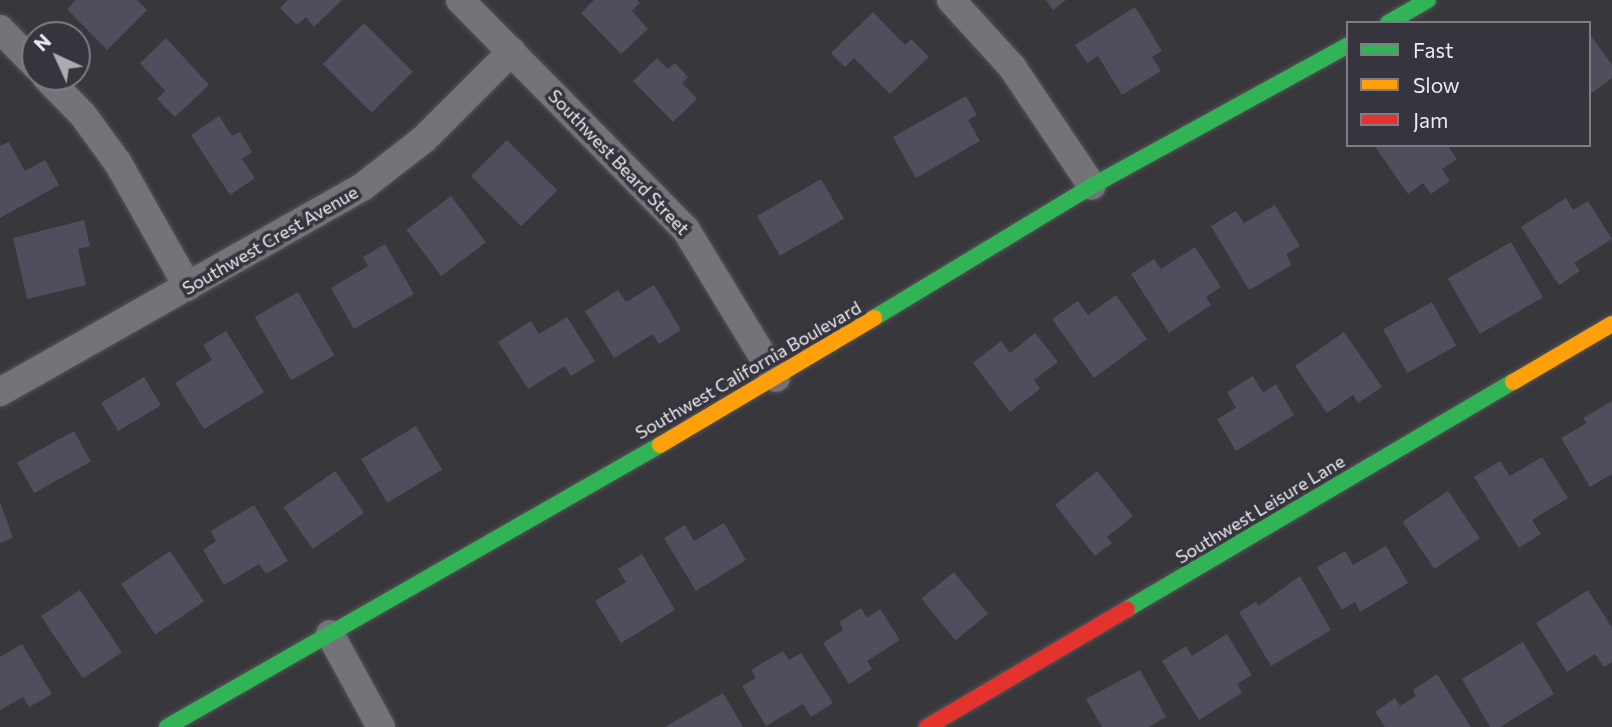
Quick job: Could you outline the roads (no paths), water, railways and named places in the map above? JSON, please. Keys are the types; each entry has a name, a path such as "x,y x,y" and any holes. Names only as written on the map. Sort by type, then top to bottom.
{"street":[{"name":"Southwest Beard Street","path":"460,0 686,230 776,378"},
{"path":"951,0 1012,67 1092,186"},
{"path":"1396,12 1428,0"},
{"path":"0,29 21,51"},
{"name":"Southwest California Boulevard","path":"167,727 776,378 1092,186 1346,46"},
{"name":"Southwest Crest Avenue","path":"0,392 324,211 388,169 512,51"},
{"path":"60,91 83,115 118,163 188,286"},
{"name":"Southwest Leisure Lane","path":"928,727 1612,324"},
{"path":"330,634 382,727"}]}
